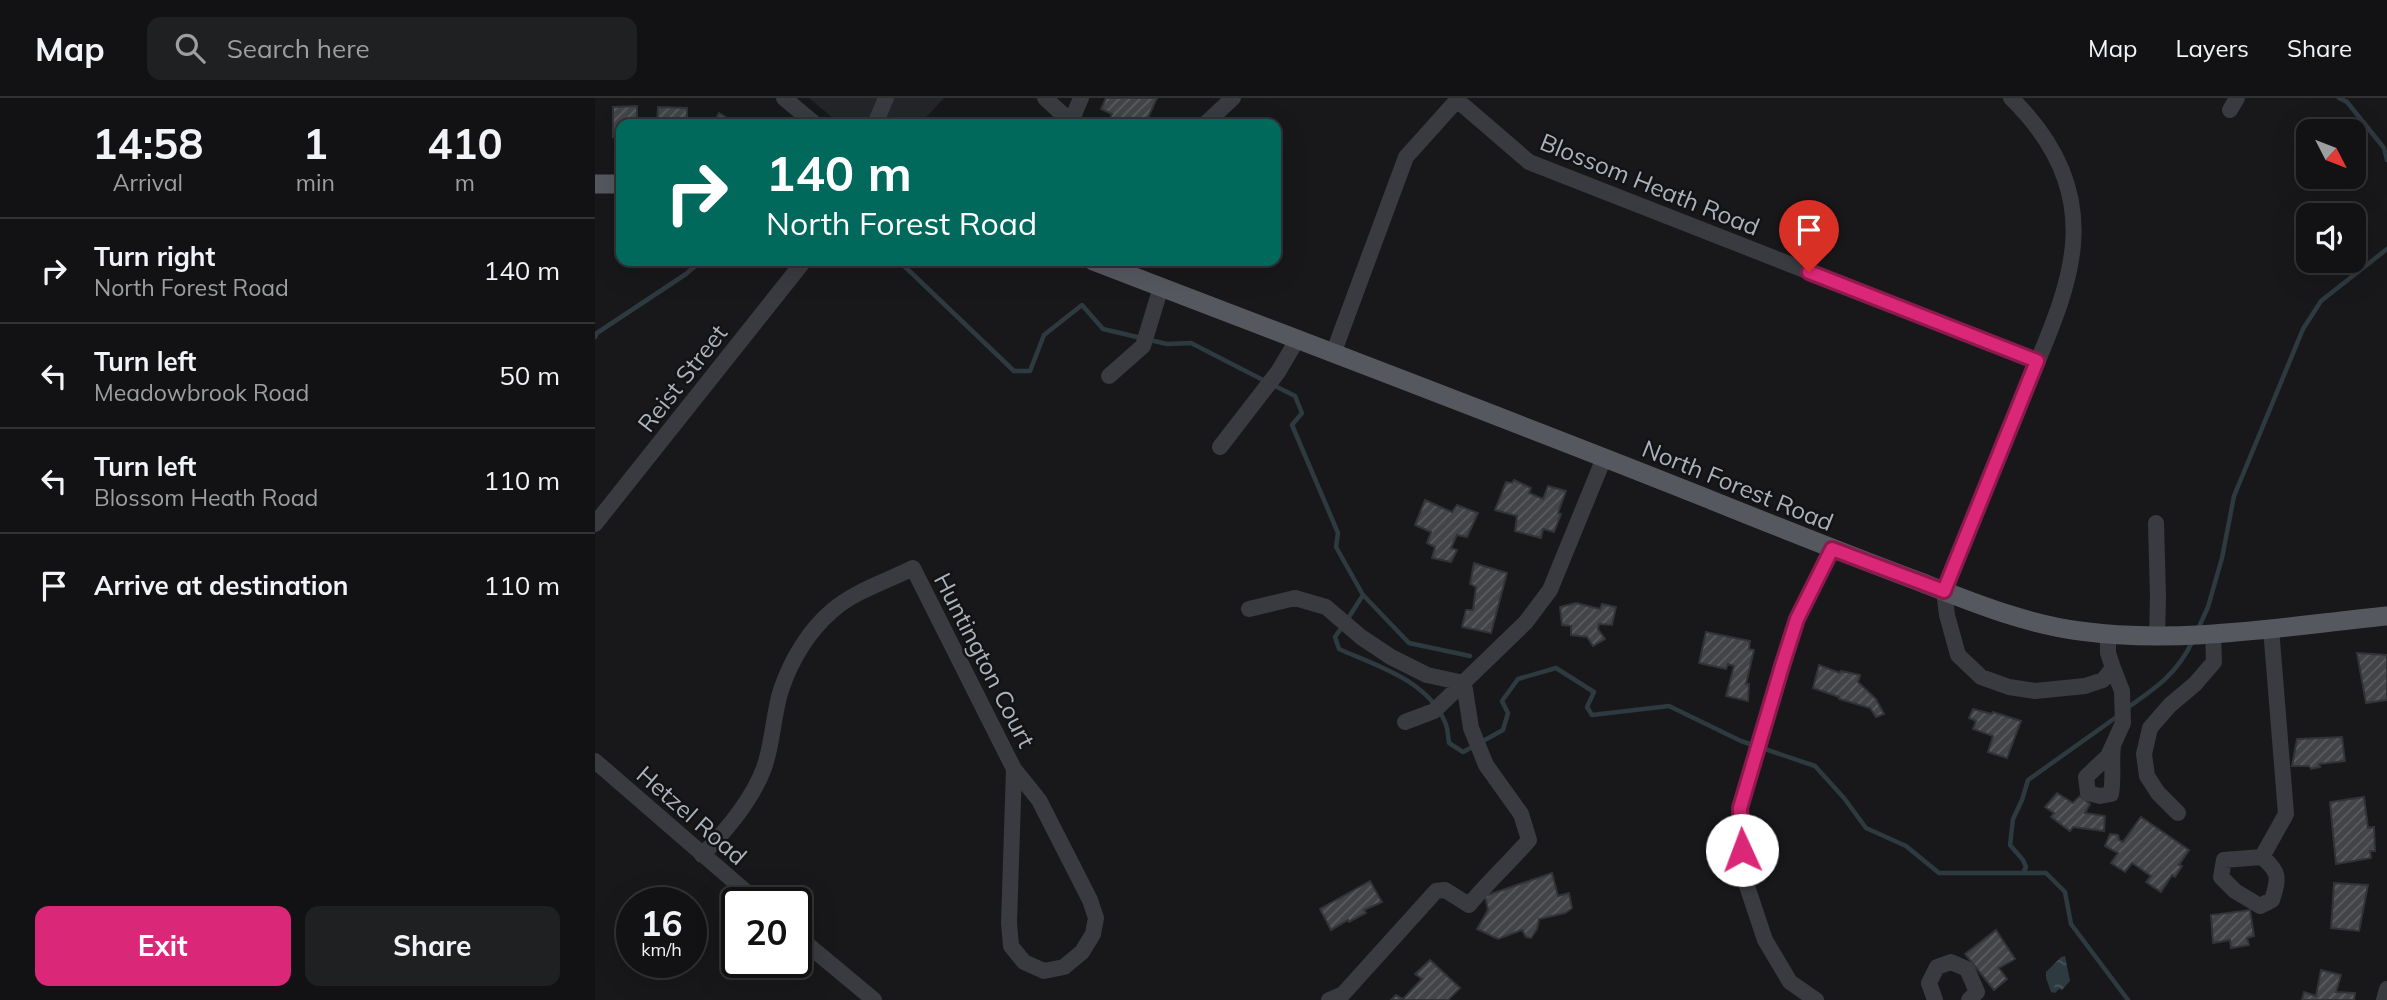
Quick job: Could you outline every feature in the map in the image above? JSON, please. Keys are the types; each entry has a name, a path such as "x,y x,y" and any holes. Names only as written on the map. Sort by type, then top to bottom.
{"main road":[{"path":"595,184 616,184"},
{"name":"North Forest Road","path":"1136,269 1161,287 1832,549 2044,625 2108,635 2157,636 2213,634 2387,616"}],"street":[{"path":"784,98 809,119"},
{"path":"877,119 886,98"},
{"path":"1045,98 1067,119"},
{"path":"1073,119 1081,98"},
{"path":"1210,119 1233,98"},
{"path":"2011,98 2047,138 2058,160 2071,205 2073,244 2064,287 2037,361 1944,591 1947,615 1958,655 1981,677 2010,687 2035,691 2085,686 2103,680 2113,668"},
{"path":"1333,354 1406,157 1458,99"},
{"name":"Blossom Heath Road","path":"1458,99 1529,162 2037,361"},
{"name":"Reist Street","path":"595,524 800,266"},
{"path":"1109,376 1143,346 1161,287"},
{"path":"1220,447 1278,372 1297,340"},
{"path":"1405,722 1434,711 1526,622 1550,590 1604,458"},
{"path":"2156,523 2157,636"},
{"path":"1816,1000 1790,982 1765,940 1742,872 1740,808 1797,619 1832,549"},
{"name":"Huntington Court","path":"702,855 733,819 757,784 770,748 781,691 790,666 804,643 834,609 913,568 1014,769 1039,800 1090,900 1096,918 1093,934 1082,952 1064,967 1044,971 1024,962 1011,946 1009,923 1014,769"},
{"path":"1249,609 1295,598 1326,607 1361,637 1391,657 1427,675 1464,682"},
{"path":"2262,857 2286,814 2271,628"},
{"path":"2178,813 2158,793 2147,776 2144,754 2151,728 2170,705 2195,684 2214,662 2213,634"},
{"path":"2108,635 2108,653 2122,691 2123,723 2113,746"},
{"path":"1329,1000 1343,994 1436,891 1445,890 1469,905 1529,840 1521,814 1486,765 1471,728 1464,682"},
{"name":"Hetzel Road","path":"595,761 740,887"},
{"path":"812,948 874,1000"},
{"path":"1935,1000 1929,983 1937,967 1951,962 1967,969 1977,992 1969,1000"},
{"path":"2384,1000 2387,989"}],"shaded area":[{"path":"809,98 944,98 925,119 834,119"}],"water":[{"path":"2065,956 2070,981 2062,990 2051,992 2046,972"}],"building":[{"path":"1106,98 1157,98 1147,119 1110,119 1112,114 1101,109"},
{"path":"637,106 637,119 616,119 616,137 613,137 613,107"},
{"path":"658,107 687,108 687,119 657,119"},
{"path":"719,113 729,119 716,119"},
{"path":"1514,480 1531,488 1529,493 1543,499 1548,486 1566,491 1554,532 1543,529 1541,538 1515,531 1517,516 1495,510 1506,482 1512,483"},
{"path":"1425,500 1452,512 1457,505 1478,513 1467,537 1457,535 1451,548 1457,550 1451,562 1432,558 1435,547 1427,543 1431,532 1415,525"},
{"path":"1474,563 1507,573 1491,633 1462,627 1466,610 1473,610 1476,587 1470,584"},
{"path":"1576,603 1600,609 1602,604 1616,607 1612,625 1599,624 1598,629 1605,639 1593,646 1587,637 1571,635 1571,626 1562,625 1560,607"},
{"path":"1706,632 1750,641 1749,649 1754,650 1746,684 1749,684 1748,701 1726,696 1734,666 1728,664 1726,669 1699,663"},
{"path":"2357,653 2387,655 2387,700 2366,703"},
{"path":"1819,665 1840,673 1860,675 1858,682 1876,699 1884,714 1876,717 1870,708 1813,688"},
{"path":"1973,709 2021,721 2007,758 1988,752 1993,736 1973,729 1976,721 1969,718"},
{"path":"2342,737 2345,761 2319,764 2320,767 2311,769 2309,766 2292,766 2297,739"},
{"path":"2057,793 2073,803 2080,796 2090,804 2085,813 2105,816 2104,831 2073,827 2070,831 2051,817 2054,813 2045,807"},
{"path":"2364,797 2368,828 2374,827 2375,851 2370,851 2371,858 2336,864 2330,802"},
{"path":"2141,817 2189,850 2175,877 2172,875 2161,892 2146,882 2151,876 2132,863 2125,872 2111,863 2118,853 2105,846 2110,834 2118,835 2123,842"},
{"path":"1552,873 1558,896 1569,893 1572,908 1565,913 1539,919 1531,938 1526,937 1522,930 1498,939 1477,929 1488,910 1485,896"},
{"path":"1370,881 1382,902 1331,930 1320,909"},
{"path":"2334,883 2368,885 2359,931 2331,928"},
{"path":"2250,910 2254,936 2247,938 2249,945 2231,948 2230,940 2213,943 2211,915"},
{"path":"1996,930 2015,959 1999,968 2007,979 1994,990 1965,954"},
{"path":"1430,960 1460,988 1448,1000 1391,1000 1396,995 1403,999 1422,979 1415,974"},
{"path":"2321,970 2341,975 2336,992 2355,993 2354,1000 2302,1000 2304,992 2316,996"}],"waterway":[{"path":"2339,98 2347,102 2384,148 2387,160"},
{"path":"2198,629 2208,607 2222,558 2234,496 2303,329 2321,301 2387,249"},
{"path":"595,337 597,333 695,266"},
{"path":"904,266 1014,371 1030,371 1044,335 1082,305 1103,329 1167,344 1191,343 1265,381"},
{"path":"1273,385 1295,396 1302,413 1292,425 1338,533 1336,547 1363,595 1347,620"},
{"path":"1364,596 1409,643 1470,656"},
{"path":"1342,627 1335,637 1339,649 1384,668 1414,685 1437,708 1445,722 1449,743 1463,752 1503,730 1508,713 1502,701 1518,679 1556,668 1594,692 1587,707 1592,715 1669,706 1741,741 1815,766 1866,828 1906,846 1939,873 2046,873 2065,892 2071,924 2128,1000"},
{"path":"2127,708 2173,671 2193,640"},
{"path":"2023,873 2026,867 2023,860 2010,845 2013,819 2028,780 2118,716"}],"route":[{"path":"1742,850 1740,808 1782,666 1797,619 1832,549 1944,591 2037,361 1809,272"}]}
